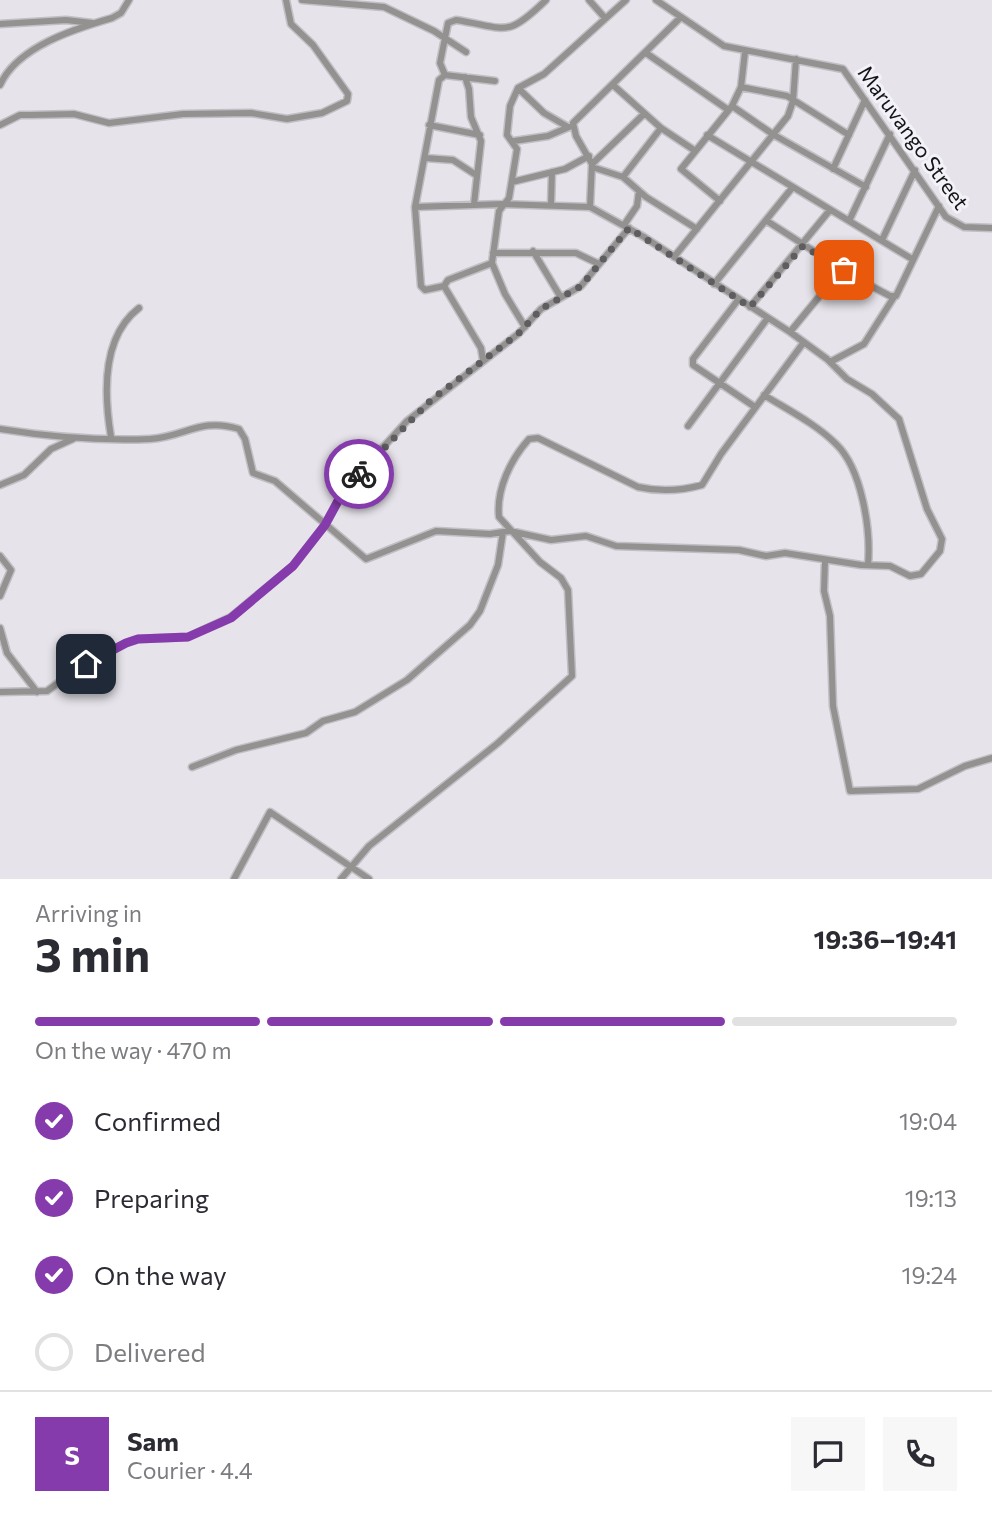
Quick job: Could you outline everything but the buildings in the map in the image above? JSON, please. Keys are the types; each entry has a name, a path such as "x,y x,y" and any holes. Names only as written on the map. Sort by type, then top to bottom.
{"street":[{"path":"0,86 2,77 10,67 35,51 121,13 129,0"},
{"path":"0,125 23,115 74,114 115,123 136,117 183,114 251,113 287,119 306,118 337,108 347,101 348,94 313,45 291,24 286,0"},
{"path":"302,0 384,6 466,52"},
{"path":"445,75 440,66 444,38 451,21 515,27 546,0"},
{"path":"589,0 606,18"},
{"path":"626,0 544,74 518,88 510,106 508,138 514,141 548,136 570,127 680,18"},
{"name":"Maruvango Street","path":"656,0 724,46 843,69 939,206 955,224 992,228"},
{"path":"0,24 56,20 94,23"},
{"path":"720,201 681,172 686,159 729,108 741,87 746,52"},
{"path":"646,53 729,108 866,187"},
{"path":"674,257 788,116 793,101 796,59"},
{"path":"445,75 495,81"},
{"path":"445,75 437,83 415,207 421,286 425,290 444,286 448,280 492,263"},
{"path":"464,77 469,89 471,117 480,135 474,204"},
{"path":"613,85 661,128 694,150"},
{"path":"741,87 787,96 849,135"},
{"path":"518,88 544,113 570,127 589,156 592,165 590,207"},
{"path":"833,169 865,100"},
{"path":"592,165 644,114"},
{"path":"429,125 480,135"},
{"path":"623,177 661,128"},
{"path":"850,219 890,134"},
{"path":"707,135 792,188 850,219 912,259"},
{"path":"514,141 517,149 512,182 509,198 499,211 492,263 505,294 525,327"},
{"path":"512,182 552,172 589,156"},
{"path":"425,158 453,160 476,175"},
{"path":"592,165 623,177 639,191 697,229"},
{"path":"882,240 915,170"},
{"path":"551,205 552,172"},
{"path":"714,284 792,188"},
{"path":"0,692 47,691 76,670 126,643 138,639 188,637 231,618 293,566 328,521 344,490 386,443 431,400 525,327 541,309 581,286 626,227 637,206 639,191"},
{"path":"0,429 73,439 153,439 199,424 239,429 245,439 253,473 275,481 312,516 328,521 366,559 436,531 506,531 551,540 586,536 616,546 739,550 766,556 785,553 890,566 915,577 921,574 940,551 942,540 927,509 899,419 872,394 836,370 830,362 790,332 626,227 590,207 474,204 415,207"},
{"path":"830,362 864,344 899,292 912,259 939,206"},
{"path":"750,307 830,210"},
{"path":"767,222 803,246 894,297"},
{"path":"533,251 560,296"},
{"path":"493,253 576,253 599,264"},
{"path":"790,332 844,270"},
{"path":"444,286 481,348 483,360"},
{"path":"738,300 693,359 693,365 755,407"},
{"path":"111,437 104,396 108,370 118,332 139,308"},
{"path":"688,426 767,319"},
{"path":"341,879 350,865 443,785 498,743 572,676 568,590 561,578 506,531 499,517 501,492 508,471 529,439 538,438 638,487 684,490 705,483 755,407 804,342"},
{"path":"764,395 835,442 849,460 870,538 868,565"},
{"path":"0,485 24,475 51,449 73,439"},
{"path":"192,767 236,750 306,733 323,721 355,712 407,680 470,625 480,611 498,565 506,531"},
{"path":"0,556 11,570 0,596"},
{"path":"825,560 824,591 833,646 833,706 850,791 918,789 965,766 992,758"},
{"path":"0,628 7,653 37,692"},
{"path":"234,879 270,812 369,879"}],"way so far":[{"path":"359,474 407,421 431,400 518,334 541,309 581,286 629,228 750,307 803,246 844,270"}],"route":[{"path":"86,664 138,639 188,637 231,618 293,566 325,525 344,490 359,474"}]}
